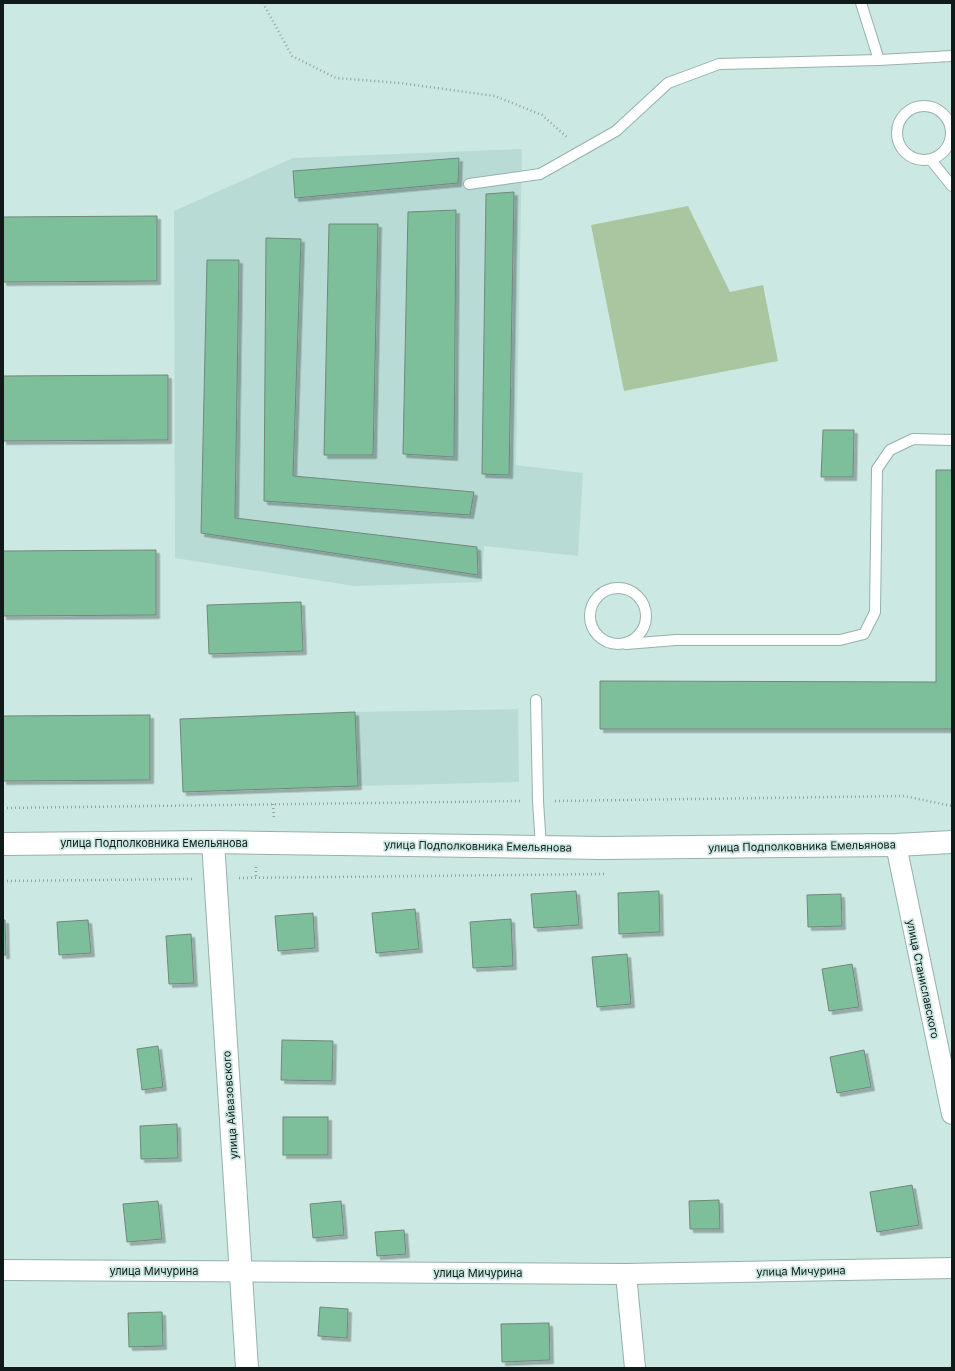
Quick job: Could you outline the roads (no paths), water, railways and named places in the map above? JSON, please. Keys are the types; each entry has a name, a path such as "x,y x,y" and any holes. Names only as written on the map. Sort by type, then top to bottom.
{"main road":[{"name":"улица Подполковника Емельянова","path":"3,844 213,842 602,848 896,845 952,842"},
{"name":"улица Айвазовского","path":"213,842 247,1368"}],"street":[{"name":"улица Станиславского","path":"896,845 952,1114"},
{"name":"улица Мичурина","path":"3,1270 626,1274 952,1268"},
{"path":"626,1274 635,1368"}],"lane":[{"path":"861,3 879,60"},
{"path":"469,184 540,174 616,131 668,83 719,64 879,60 952,56"},
{"path":"915,107 932,107 940,111 946,117 950,125 952,134 948,146 939,156 931,160 922,161 905,153 899,145 896,136 897,126 901,118 907,111 915,107"},
{"path":"931,160 952,186"},
{"path":"626,644 635,640 642,632 646,624 647,614 645,604 639,596 631,590 612,588 603,592 596,598 592,605 590,623 600,638 608,643 617,645 676,640 840,640 864,634 875,612 878,469 890,450 913,439 952,440"},
{"path":"536,700 538,801 541,847"}]}
